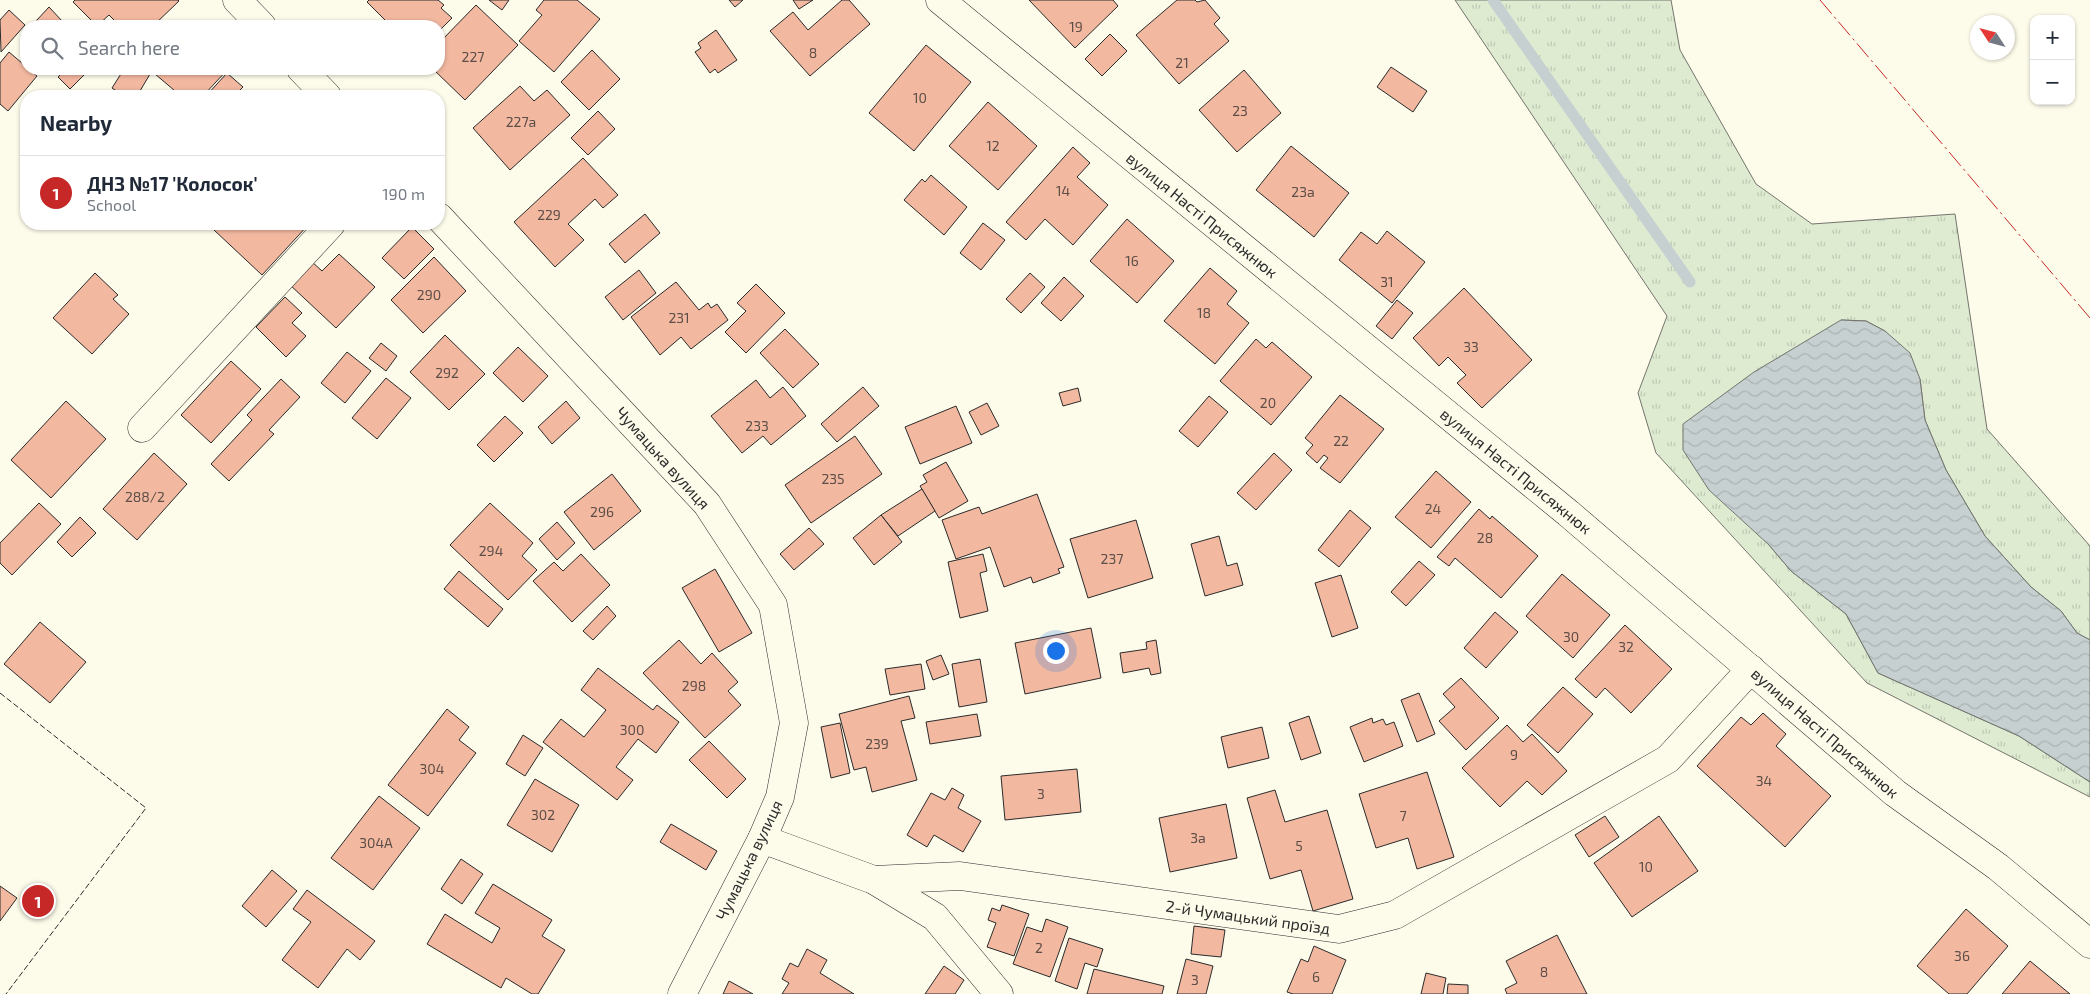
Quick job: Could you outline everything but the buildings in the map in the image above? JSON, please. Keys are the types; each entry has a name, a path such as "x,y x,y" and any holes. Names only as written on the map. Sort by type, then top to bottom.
{"street":[{"path":"237,0 256,20"},
{"name":"вулиця Насті Присяжнюк","path":"940,0 1568,513 1895,793 1998,867 2090,944"},
{"path":"307,75 321,90"},
{"name":"Чумацька вулиця","path":"445,222 707,504 773,605 794,723 780,797 762,839 682,994"},
{"path":"142,428 325,230"},
{"name":"2-й Чумацький проїзд","path":"874,880 960,876 1339,929 1396,915 1668,758 1750,668"},
{"path":"762,839 874,880 935,917 999,994"}],"green space":[{"path":"1455,0 1671,0 1680,50 1756,184 1812,224 1955,214 1987,429 2090,546 2090,640 2077,633 2061,611 2031,587 1985,536 1946,470 1925,420 1920,379 1885,331 1866,321 1841,320 1769,545 1791,571 1846,614 1878,673 2019,736 2090,782 2090,797 1867,683 1656,453 1638,393 1667,316"}],"water":[{"path":"1841,320 1866,321 1885,331 1910,353 1920,379 1925,420 1946,470 1985,536 2031,587 2061,611 2077,633 2090,640 2090,782 2019,736 1878,673 1846,614 1791,571 1769,545 1709,490 1683,450 1683,424 1754,372"}],"waterway":[{"path":"1493,0 1690,282"}],"fence":[{"path":"0,693 146,808 6,994"}],"power":[{"path":"1820,0 2090,318"}],"place":[{"name":"ДНЗ №17 'Колосок'","path":"38,901"}]}
